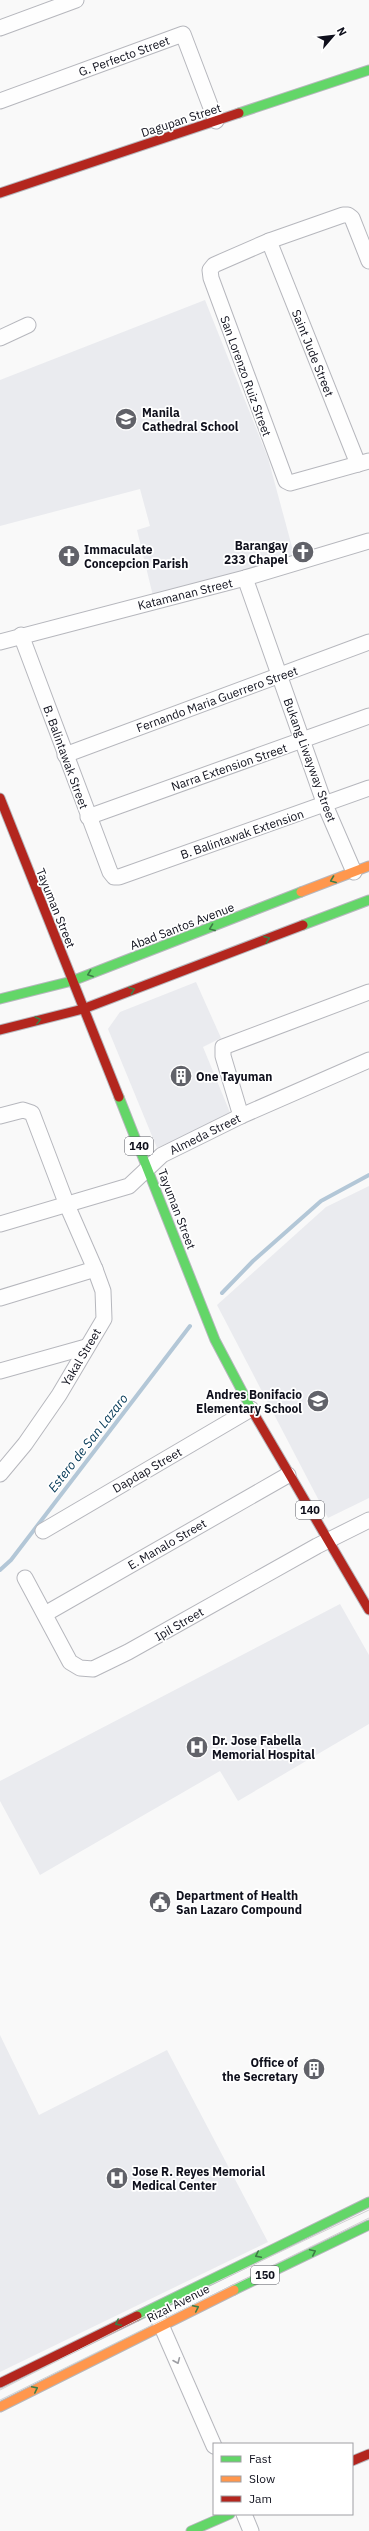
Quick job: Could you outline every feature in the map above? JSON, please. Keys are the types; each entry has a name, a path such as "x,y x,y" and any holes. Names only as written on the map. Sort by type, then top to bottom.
{"main road":[{"name":"Dagupan Street","path":"0,193 369,70"},
{"name":"Tayuman Street","path":"0,798 215,1340 251,1410 288,1475 369,1610"},
{"name":"Abad Santos Avenue","path":"0,999 72,981 369,866"},
{"path":"0,1030 83,1009 369,900"},
{"name":"Rizal Avenue","path":"0,2383 153,2306 369,2202"},
{"name":"Rizal Avenue","path":"0,2407 161,2326 369,2225"},
{"path":"353,2461 369,2454"},
{"path":"191,2531 228,2515"}],"street":[{"path":"0,28 76,0"},
{"name":"G. Perfecto Street","path":"0,101 183,34 216,121"},
{"path":"269,241 343,214 348,215 352,218 369,262"},
{"name":"San Lorenzo Ruiz Street","path":"269,241 214,265 210,270 211,278 286,481 290,483 363,463"},
{"name":"Saint Jude Street","path":"269,241 363,463"},
{"path":"0,338 28,325"},
{"name":"Katamanan Street","path":"0,642 245,578 369,541"},
{"name":"Bukang Liwayway Street","path":"245,578 325,805 354,872"},
{"name":"B. Balintawak Street","path":"21,636 88,817 110,872 114,877"},
{"name":"Fernando Maria Guerrero Street","path":"65,755 369,642"},
{"name":"Narra Extension Street","path":"88,817 303,741 369,716"},
{"name":"B. Balintawak Extension","path":"114,877 119,877 325,805 369,788"},
{"path":"241,1116 223,1056 223,1047 369,992"},
{"name":"Almeda Street","path":"0,1224 129,1186 140,1178 162,1155 241,1116 369,1060"},
{"name":"Yakal Street","path":"0,1116 23,1110 32,1113 67,1205 96,1269 103,1291 104,1320 86,1347 59,1395 25,1444 0,1474"},
{"path":"0,1298 96,1269"},
{"path":"0,1371 86,1347"},
{"name":"Dapdap Street","path":"43,1531 251,1410"},
{"name":"E. Manalo Street","path":"45,1614 288,1475"},
{"name":"Ipil Street","path":"25,1578 70,1662 80,1668 93,1669 128,1652 328,1540 369,1520"},
{"path":"153,2306 213,2444"},
{"path":"244,2515 251,2531"}],"shaded area":[{"name":"Manila Cathedral School","path":"205,300 268,458 295,558 153,596 137,530 150,526 140,489 0,526 0,380"},
{"path":"196,982 221,1038 203,1047 231,1115 157,1148 108,1029 120,1012"},
{"name":"Andres Bonifacio Elementary School","path":"369,1186 369,1498 328,1518 217,1305 326,1207"},
{"name":"Dr. Jose Fabella Memorial Hospital","path":"340,1604 369,1655 369,1724 238,1801 220,1771 40,1875 0,1801 0,1781"},
{"name":"Jose R. Reyes Memorial Medical Center","path":"0,2035 39,2115 167,2050 268,2242 0,2372"}],"waterway":[{"name":"Estero de San Lazaro","path":"222,1293 253,1261 321,1201 369,1175"},
{"name":"Estero de San Lazaro","path":"0,1570 11,1560 190,1326"}],"tram line":[{"path":"0,2390 157,2310 369,2210"},
{"path":"0,2400 369,2218"}],"traffic: fast":[{"path":"239,113 369,70"},
{"path":"0,999 72,981 301,892"},
{"path":"303,925 369,900"},
{"path":"119,1097 215,1340 253,1412"},
{"path":"137,2316 369,2202"},
{"path":"234,2290 369,2225"},
{"path":"191,2531 228,2515"}],"traffic: slow":[{"path":"301,892 369,866"},
{"path":"0,2407 234,2290"}],"traffic: jam":[{"path":"0,193 239,113"},
{"path":"0,798 119,1097"},
{"path":"0,1030 83,1009 303,925"},
{"path":"253,1412 369,1610"},
{"path":"0,2383 137,2316"},
{"path":"353,2461 369,2454"}],"place":[{"name":"Manila Cathedral School","path":"126,419"},
{"name":"Barangay 233 Chapel","path":"303,552"},
{"name":"Immaculate Concepcion Parish","path":"69,556"},
{"name":"One Tayuman","path":"181,1076"},
{"name":"Andres Bonifacio Elementary School","path":"318,1401"},
{"name":"Dr. Jose Fabella Memorial Hospital","path":"197,1747"},
{"name":"Department of Health San Lazaro Compound","path":"160,1902"},
{"name":"Office of the Secretary","path":"314,2069"},
{"name":"Jose R. Reyes Memorial Medical Center","path":"117,2178"}]}
